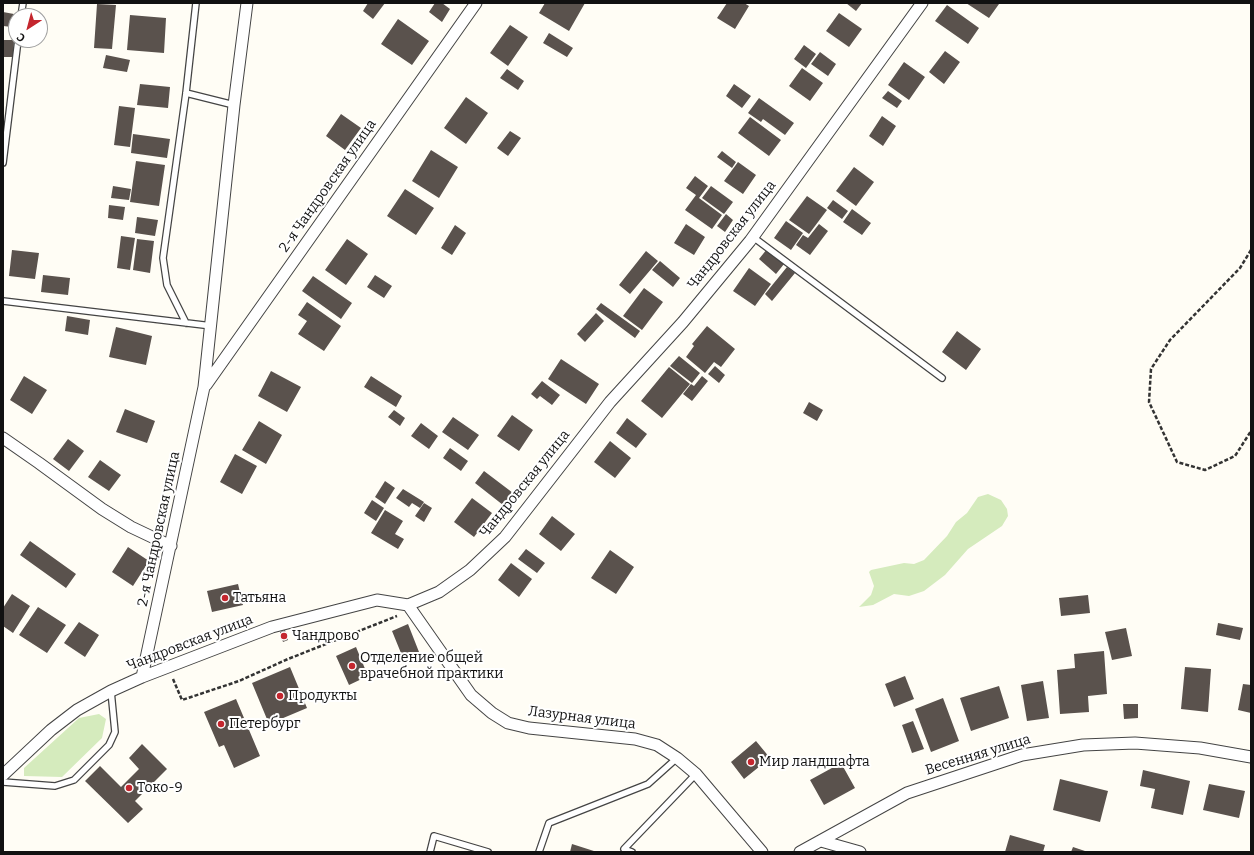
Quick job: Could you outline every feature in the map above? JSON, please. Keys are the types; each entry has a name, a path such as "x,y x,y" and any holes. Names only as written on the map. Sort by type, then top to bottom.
{"street":[{"name":"2-я Чандровская улица","path":"142,677 204,387 212,326 234,105 247,3"},
{"name":"2-я Чандровская улица","path":"204,387 476,3"},
{"name":"Чандровская улица","path":"3,775 56,726 77,710 111,691 142,677 272,627 377,600 408,605 439,592 470,570 505,537 610,402 683,322 752,237 922,3"},
{"path":"3,438 102,510 131,527 171,546"},
{"name":"Лазурная улица","path":"408,605 471,695 492,713 508,723 529,728 635,739 657,745 677,758 696,774 762,852"},
{"name":"Весенняя улица","path":"800,852 907,793 1022,755 1083,745 1136,743 1200,748 1251,758"},
{"path":"821,841 860,852"}],"lane":[{"path":"186,323 167,285 163,258 186,93 196,3"},
{"path":"3,163 17,48"},
{"path":"186,93 234,105"},
{"path":"752,237 942,378"},
{"path":"3,301 212,326"},
{"path":"3,782 55,786 74,780 109,745 115,732 111,691"},
{"path":"539,852 549,823 648,784 677,758"},
{"path":"632,852 624,849 696,774"},
{"path":"430,852 434,836 488,852"}],"path":[{"path":"1251,250 1240,268 1170,340 1151,369 1149,402 1177,462 1205,470 1235,456 1251,430"},
{"path":"168,667 182,700 239,681 288,659 397,616 408,605"}],"green space":[{"path":"988,494 1001,500 1007,509 1008,516 1002,526 968,549 945,575 924,591 909,596 894,594 873,605 859,607 871,595 874,586 869,572 871,570 904,563 914,564 924,560 947,536 956,522 967,513 978,497"},
{"path":"99,714 106,719 102,738 62,777 24,776 24,768 79,718"}],"building":[{"path":"368,3 385,3 373,19 363,11"},
{"path":"435,3 442,3 450,9 442,22 429,12"},
{"path":"545,3 585,3 569,31 539,13"},
{"path":"727,3 744,3 749,6 735,29 717,18"},
{"path":"846,3 862,3 856,11"},
{"path":"966,3 997,3 999,4 989,18"},
{"path":"97,4 116,5 112,49 94,48"},
{"path":"947,5 979,28 968,44 935,21"},
{"path":"3,12 8,13 8,27 3,26"},
{"path":"839,13 862,29 849,47 826,31"},
{"path":"130,15 166,18 164,53 127,50"},
{"path":"398,19 429,41 412,65 381,44"},
{"path":"510,25 528,37 508,66 490,53"},
{"path":"549,33 573,48 567,57 543,43"},
{"path":"3,40 8,40 8,48 14,48 13,57 3,57"},
{"path":"804,45 816,54 806,68 794,59"},
{"path":"945,51 960,62 944,84 929,72"},
{"path":"820,52 836,64 828,76 811,64"},
{"path":"106,55 130,60 127,72 103,68"},
{"path":"904,62 925,77 909,100 888,85"},
{"path":"802,68 823,83 810,101 789,86"},
{"path":"507,69 524,81 518,90 500,78"},
{"path":"140,84 170,87 168,108 137,105"},
{"path":"734,84 751,96 742,108 726,96"},
{"path":"888,91 902,101 897,108 882,98"},
{"path":"466,97 488,113 466,144 444,128"},
{"path":"759,98 794,123 785,135 763,119 761,122 748,113"},
{"path":"119,106 135,108 130,147 114,145"},
{"path":"341,114 361,128 345,150 326,136"},
{"path":"882,116 896,126 883,146 869,136"},
{"path":"750,117 781,140 769,156 738,133"},
{"path":"510,131 521,138 508,156 497,148"},
{"path":"133,134 170,139 167,158 131,153"},
{"path":"431,150 458,167 439,198 412,181"},
{"path":"722,151 736,162 732,168 717,157"},
{"path":"136,161 165,165 159,206 130,202"},
{"path":"738,162 756,175 743,194 724,181"},
{"path":"854,167 874,182 856,206 836,191"},
{"path":"695,176 708,186 699,198 722,215 712,229 685,210 696,195 686,188"},
{"path":"113,186 131,189 129,200 111,198"},
{"path":"711,186 733,202 724,214 702,198"},
{"path":"405,189 434,208 416,235 387,216"},
{"path":"807,196 827,210 809,234 789,220"},
{"path":"833,200 848,211 842,219 827,208"},
{"path":"109,205 125,207 123,220 108,218"},
{"path":"852,209 871,223 862,235 843,222"},
{"path":"726,214 733,220 725,232 717,226"},
{"path":"137,217 158,220 155,236 135,233"},
{"path":"786,221 803,233 791,250 774,238"},
{"path":"686,224 705,237 694,255 674,243"},
{"path":"819,224 828,231 810,255 796,245 803,235 808,238"},
{"path":"455,225 466,233 452,255 441,248"},
{"path":"121,236 135,238 130,270 117,268"},
{"path":"137,239 154,241 150,273 133,270"},
{"path":"347,239 368,254 346,285 325,270"},
{"path":"767,249 784,264 776,274 759,259"},
{"path":"12,250 39,253 35,279 9,276"},
{"path":"646,251 658,261 630,294 619,285"},
{"path":"660,261 680,278 673,287 652,270"},
{"path":"787,267 795,273 772,301 765,294"},
{"path":"749,268 771,284 755,306 733,291"},
{"path":"43,275 70,278 68,295 41,292"},
{"path":"375,275 392,286 384,298 367,287"},
{"path":"313,276 352,303 341,319 302,291"},
{"path":"644,288 663,302 642,330 623,316"},
{"path":"307,302 341,326 324,351 298,334 307,321 298,315"},
{"path":"601,303 640,331 635,338 596,309"},
{"path":"596,313 604,321 585,342 577,334"},
{"path":"67,316 90,320 88,335 65,331"},
{"path":"707,326 735,349 721,367 714,362 705,373 686,357 694,346 692,344"},
{"path":"116,327 152,336 146,365 109,357"},
{"path":"957,331 981,349 966,370 942,352"},
{"path":"679,356 700,373 692,383 670,366"},
{"path":"561,359 599,384 586,404 548,379"},
{"path":"715,366 725,375 719,383 708,374"},
{"path":"669,367 690,384 662,418 641,401"},
{"path":"271,371 301,387 287,412 258,396"},
{"path":"24,376 47,390 32,414 10,400"},
{"path":"371,376 402,396 396,407 364,387"},
{"path":"702,376 708,381 692,401 683,394 691,384 694,386"},
{"path":"542,381 560,395 552,405 540,396 537,399 531,394"},
{"path":"809,402 823,410 817,421 803,413"},
{"path":"125,409 155,421 147,443 116,432"},
{"path":"394,410 405,418 400,426 388,417"},
{"path":"512,415 533,430 519,451 497,436"},
{"path":"453,417 479,435 468,450 442,432"},
{"path":"627,418 647,434 636,448 616,433"},
{"path":"259,421 282,435 266,464 242,450"},
{"path":"421,423 438,436 429,449 411,436"},
{"path":"68,439 84,451 69,471 53,459"},
{"path":"610,441 631,458 615,478 594,462"},
{"path":"450,448 468,461 461,471 443,458"},
{"path":"235,454 257,466 242,494 220,482"},
{"path":"100,460 121,475 109,491 88,477"},
{"path":"484,471 513,493 503,505 475,483"},
{"path":"385,481 395,488 385,504 375,497"},
{"path":"403,489 424,502 420,508 412,503 409,507 396,498"},
{"path":"472,498 492,513 474,537 454,522"},
{"path":"372,500 384,508 376,521 364,513"},
{"path":"424,503 432,508 424,522 415,516"},
{"path":"385,510 403,521 395,534 404,539 398,549 371,533"},
{"path":"552,516 575,534 561,551 539,534"},
{"path":"30,541 76,574 66,588 20,555"},
{"path":"128,547 149,561 133,586 112,572"},
{"path":"526,549 545,563 537,573 518,559"},
{"path":"610,550 634,567 616,594 591,578"},
{"path":"511,563 532,579 519,597 498,580"},
{"name":"Татьяна","path":"238,584 243,605 212,612 207,591"},
{"path":"12,594 30,606 13,633 3,626 3,608"},
{"path":"1088,595 1090,613 1061,616 1059,598"},
{"path":"38,607 66,625 47,653 19,635"},
{"path":"79,622 99,635 85,657 64,643"},
{"path":"1218,623 1243,628 1240,640 1216,635"},
{"path":"408,624 419,652 403,658 392,631"},
{"path":"1126,628 1132,656 1112,660 1105,632"},
{"path":"285,630 288,640 283,642 280,632"},
{"name":"Отделение общей врачебной практики","path":"356,647 368,676 349,685 336,656"},
{"path":"1104,651 1107,694 1088,696 1089,712 1060,714 1057,670 1075,668 1074,654"},
{"name":"Продукты","path":"290,667 307,708 269,724 252,683"},
{"path":"1185,667 1211,669 1208,712 1181,709"},
{"path":"905,676 914,699 894,707 885,684"},
{"path":"1043,681 1049,718 1027,721 1021,685"},
{"path":"1243,684 1251,685 1251,713 1238,710"},
{"path":"999,686 1009,718 971,731 960,698"},
{"path":"943,698 959,741 931,752 915,709"},
{"path":"236,699 260,756 234,768 224,745 219,747 204,712"},
{"path":"1123,704 1138,704 1138,718 1124,719"},
{"path":"913,721 924,749 912,753 902,725"},
{"path":"756,741 770,758 744,779 731,762"},
{"path":"142,744 167,769 135,801 143,809 128,823 85,781 100,766 121,787 139,769 129,758"},
{"path":"841,763 855,788 824,805 810,780"},
{"path":"1143,770 1190,781 1183,815 1151,808 1155,789 1140,786"},
{"path":"1060,779 1108,791 1100,822 1053,810"},
{"path":"1209,784 1245,791 1239,818 1203,810"},
{"path":"1010,835 1045,845 1043,852 1005,852"},
{"path":"572,844 597,852 570,852"},
{"path":"1073,847 1088,852 1071,852"}],"place":[{"name":"Татьяна","path":"225,598"},
{"name":"Чандрово","path":"284,636"},
{"name":"Отделение общей врачебной практики","path":"352,666"},
{"name":"Продукты","path":"280,696"},
{"name":"Петербург","path":"221,724"},
{"name":"Мир ландшафта","path":"751,762"},
{"name":"Токо-9","path":"129,788"}]}
